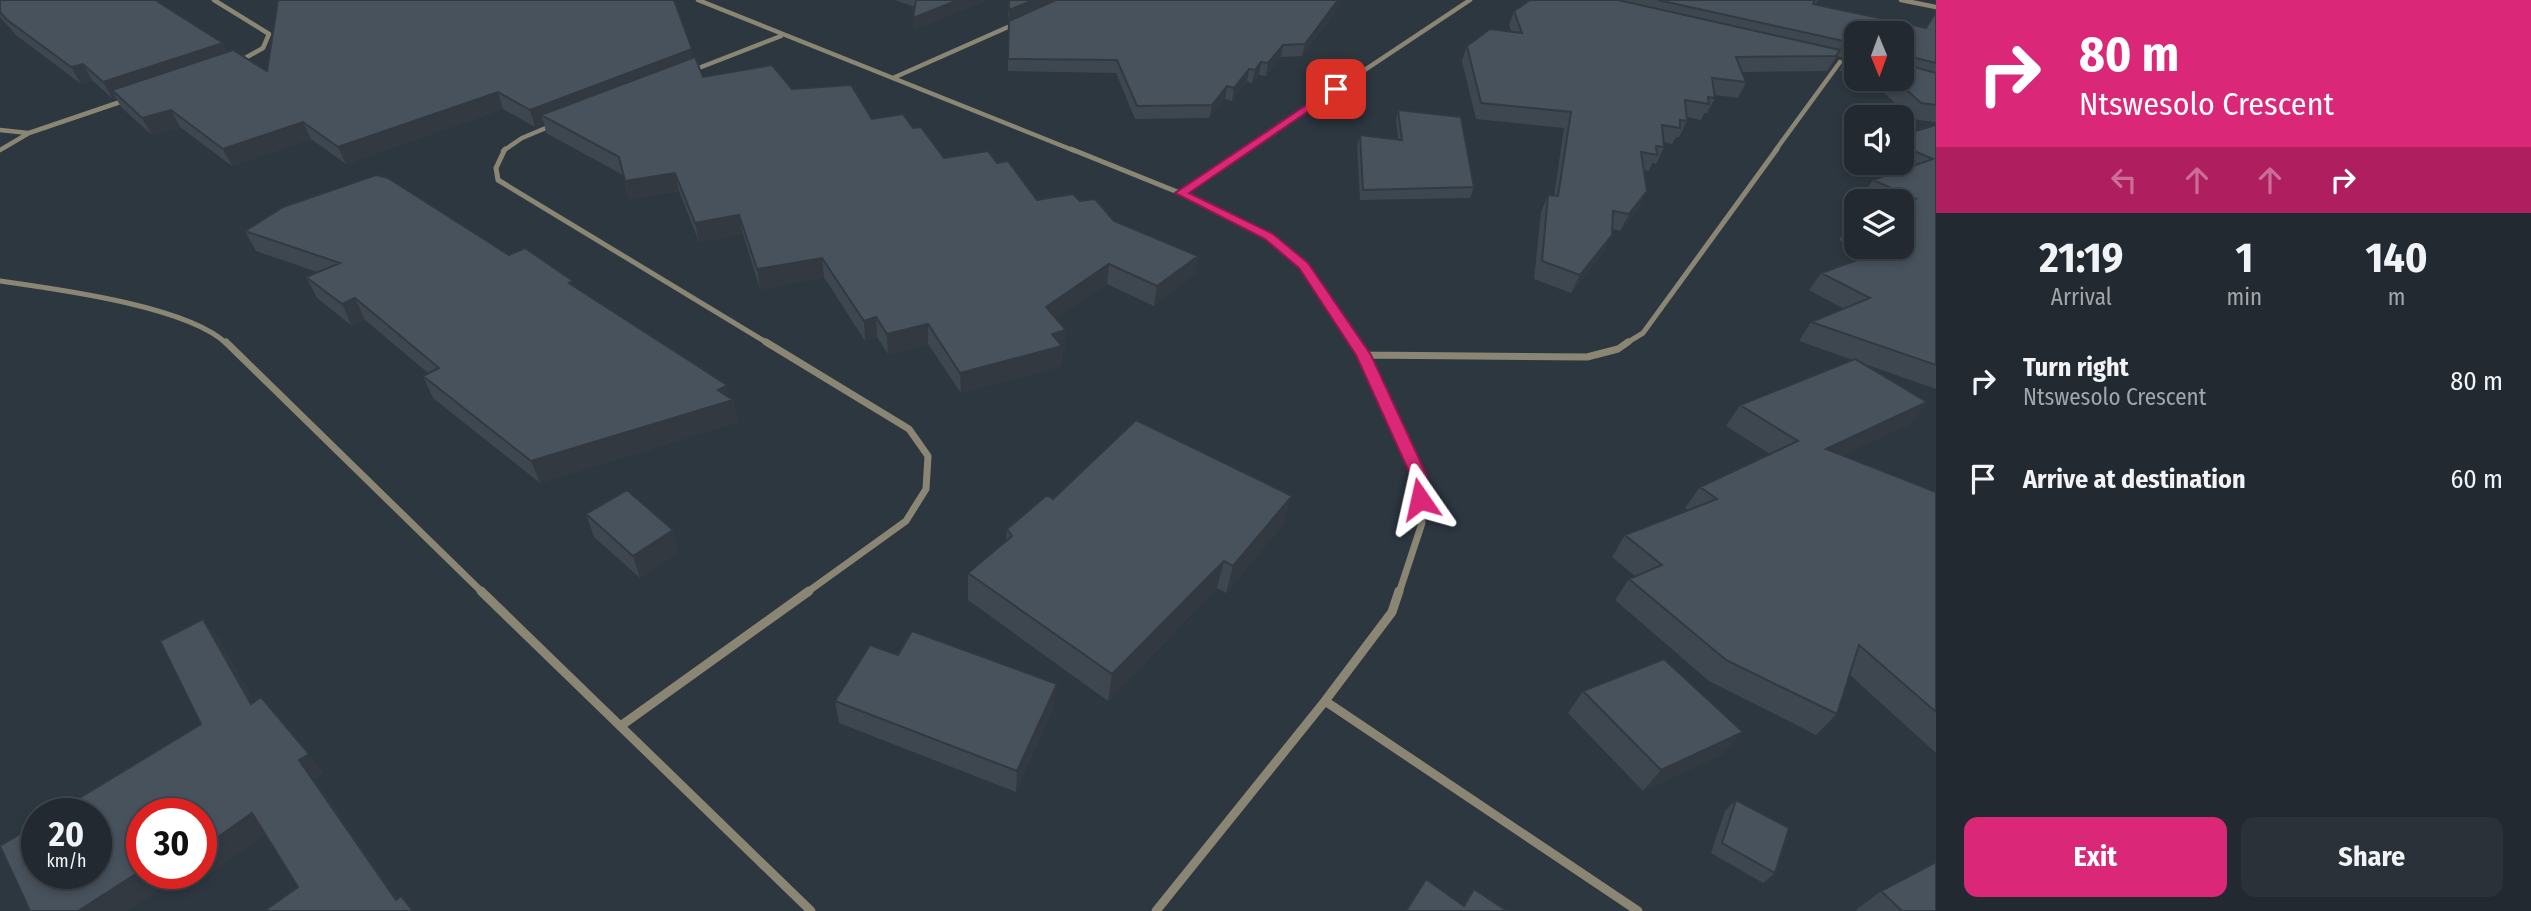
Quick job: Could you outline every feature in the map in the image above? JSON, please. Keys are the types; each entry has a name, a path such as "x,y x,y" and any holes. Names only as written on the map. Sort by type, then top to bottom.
{"street":[{"path":"214,0 269,34 268,42 260,52 228,65"},
{"path":"698,0 782,36 1180,193 1269,237 1304,266 1363,355 1419,476 1422,523 1392,612 1325,701 1156,911"},
{"path":"1180,193 1470,0"},
{"path":"1901,0 1936,7"},
{"path":"892,78 1020,22"},
{"path":"679,76 782,36"},
{"path":"1827,59 1844,63"},
{"path":"1363,355 1587,357 1618,349 1643,333 1840,62"},
{"path":"0,150 29,133 128,99"},
{"path":"564,121 512,141 498,156 494,169 498,180 909,429 928,456 926,489 906,521 622,725"},
{"path":"0,130 29,133"},
{"path":"0,281 126,301 198,326 221,338 811,911"},
{"path":"1325,701 1638,911"}],"building":[{"path":"0,0 155,0 223,43 103,82 83,64 71,67 6,19 0,12"},
{"path":"278,0 674,0 692,49 530,110 498,92 338,147 303,122 223,149 171,110 142,118 112,90 233,50 267,71"},
{"path":"916,0 958,0 913,18"},
{"path":"1009,0 1034,0 1009,10"},
{"path":"1056,0 1338,0 1305,44 1283,45 1268,63 1261,62 1255,70 1249,69 1234,88 1227,86 1212,105 1137,106 1117,60 1008,59 1009,21"},
{"path":"1530,0 1618,0 1840,50 1836,56 1736,57 1746,82 1712,78 1715,98 1708,97 1709,104 1685,100 1687,121 1680,120 1680,128 1662,125 1664,147 1656,146 1657,155 1641,152 1647,191 1629,214 1613,211 1612,235 1580,275 1542,261 1548,195 1558,196 1571,112 1481,103 1467,46 1490,29 1522,33 1514,11"},
{"path":"1658,0 1815,0 1813,4 1893,21 1844,21 1844,41"},
{"path":"1936,12 1936,63 1914,58 1914,25 1926,28"},
{"path":"695,57 703,77 772,65 792,89 851,85 872,119 903,114 913,128 921,127 944,158 988,151 997,163 1008,161 1037,200 1073,194 1080,201 1095,199 1114,221 1198,256 1157,286 1109,264 1046,307 1066,330 1052,334 1062,346 960,373 928,324 887,334 876,317 864,321 822,258 757,269 739,215 695,223 675,173 625,181 619,157 541,115"},
{"path":"1914,67 1936,73 1936,105 1921,103 1908,91 1914,91"},
{"path":"1398,110 1461,117 1474,187 1363,190 1360,135 1402,140"},
{"path":"1936,125 1936,365 1811,322 1870,298 1821,273 1860,259 1914,259 1914,189 1893,189 1873,180 1887,175 1914,175 1914,166 1933,159 1914,151 1914,131"},
{"path":"376,175 388,178 509,255 525,248 573,281 569,283 727,385 718,390 733,400 531,461 423,376 439,368 355,298 342,304 306,277 340,263 245,231 283,207"},
{"path":"1855,359 1927,402 1826,449 1936,492 1936,712 1859,645 1837,714 1726,660 1629,579 1662,565 1625,535 1717,499 1700,487 1798,441 1740,405"},
{"path":"1136,420 1292,496 1233,566 1224,561 1112,674 968,573 1012,536 1007,529 1047,495 1053,499"},
{"path":"627,490 673,530 633,556 586,514"},
{"path":"203,619 251,704 261,697 309,754 299,760 396,900 401,896 413,911 264,911 298,887 252,813 217,838 217,798 126,798 126,880 78,911 30,911 0,846 21,834 21,889 112,889 112,798 79,798 201,724 160,641"},
{"path":"912,631 1057,684 1017,771 835,701 870,645 898,655"},
{"path":"1664,659 1743,732 1661,770 1583,691"},
{"path":"1736,800 1789,828 1775,873 1722,843"},
{"path":"1936,862 1936,911 1902,911 1881,891"},
{"path":"1426,879 1464,906 1474,889 1507,911 1406,911"}],"route":[{"path":"1336,89 1180,193 1269,237 1304,266 1363,355 1419,476 1420,499"}]}
